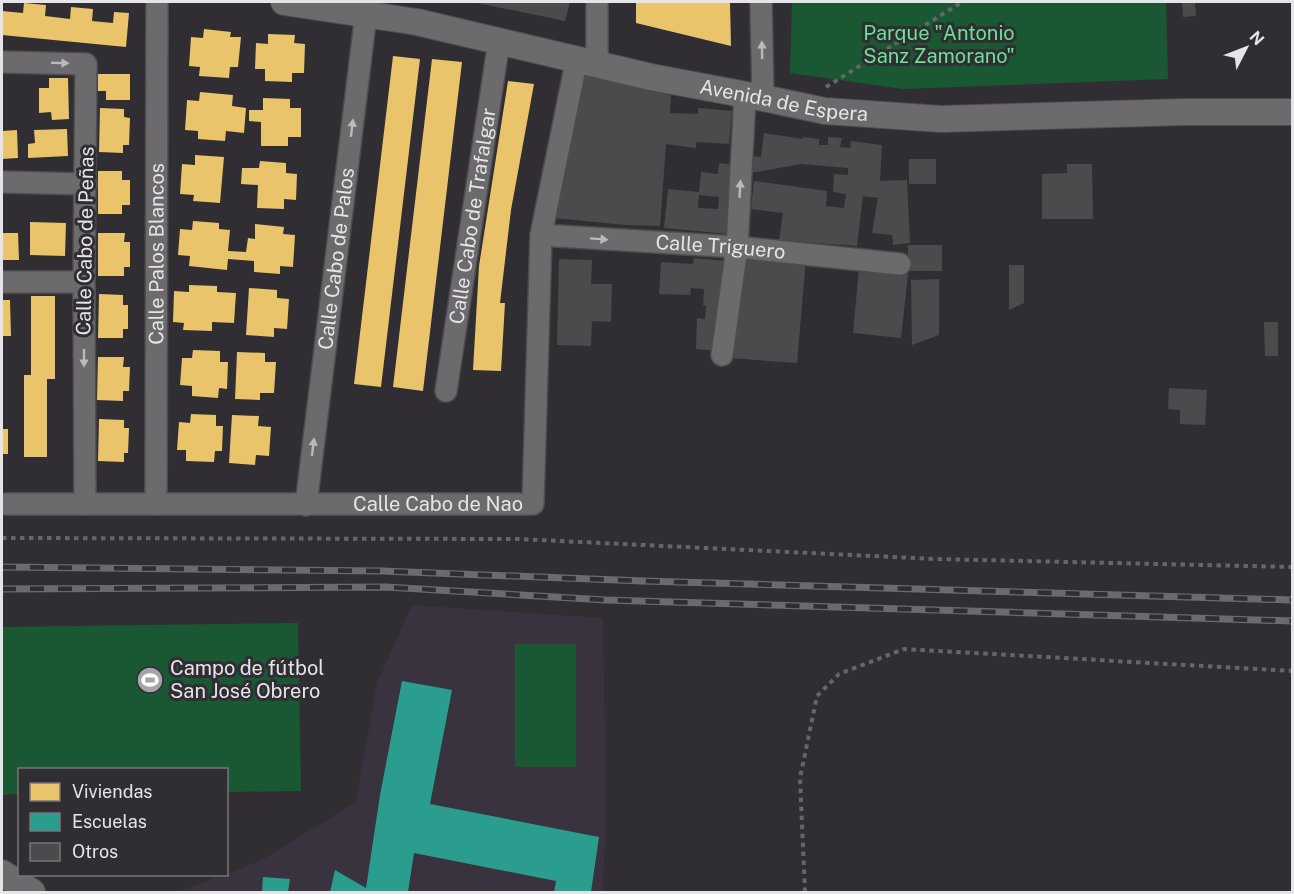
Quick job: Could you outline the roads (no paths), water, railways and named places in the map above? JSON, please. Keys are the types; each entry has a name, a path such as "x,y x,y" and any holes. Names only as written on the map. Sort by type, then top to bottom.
{"street":[{"name":"Calle Palos Blancos","path":"156,504 157,2"},
{"name":"Avenida de Espera","path":"284,2 417,22 651,77 825,111 941,119 1182,112 1293,112"},
{"name":"Calle Cabo de Nao","path":"2,504 533,504 541,235 587,61 597,2"},
{"path":"722,355 754,96 761,2"},
{"name":"Calle Cabo de Palos","path":"306,505 366,14"},
{"name":"Calle Cabo de Trafalgar","path":"446,391 499,41"},
{"name":"Calle Cabo de Peñas","path":"2,62 86,64 85,504"},
{"path":"2,182 86,184"},
{"name":"Calle Triguero","path":"541,235 737,247 900,264"},
{"path":"2,282 84,282"},
{"path":"2,873 32,892"}],"railway":[{"path":"2,567 382,571 1292,600"},
{"path":"2,589 386,587 606,600 1292,621"}],"place":[{"name":"Campo de fútbol San José Obrero","path":"150,680"}],"park label":[{"name":"Parque \"Antonio Sanz Zamorano\"","path":"939,44"}]}
